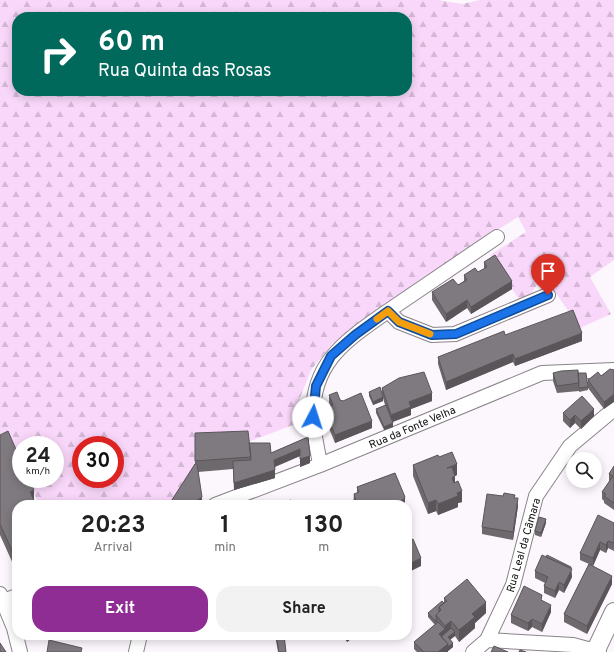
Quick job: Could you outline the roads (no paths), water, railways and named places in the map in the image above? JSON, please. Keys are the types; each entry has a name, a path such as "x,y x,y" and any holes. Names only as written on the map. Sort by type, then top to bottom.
{"street":[{"path":"320,465 313,417 316,386 331,356 355,335 388,311 497,237"},
{"path":"388,311 399,322 432,335 456,334 548,295"},
{"name":"Rua da Fonte Velha","path":"228,500 320,465 542,373 614,370"},
{"name":"Rua Leal da Câmara","path":"473,652 487,640 513,585 536,496 570,446 614,409"},
{"path":"5,598 6,624 12,636"},
{"path":"487,640 573,645 597,651 614,612"},
{"path":"14,640 20,652"},
{"path":"136,652 139,640"}]}
